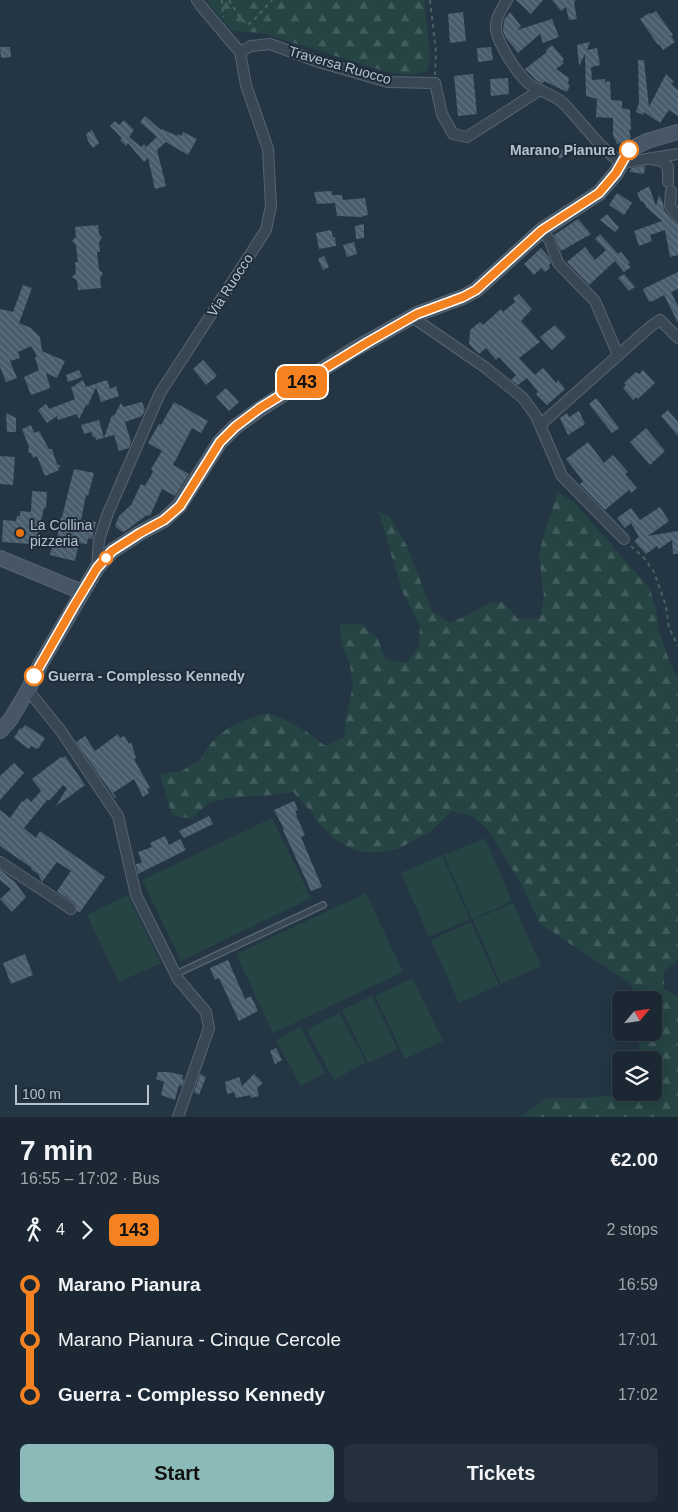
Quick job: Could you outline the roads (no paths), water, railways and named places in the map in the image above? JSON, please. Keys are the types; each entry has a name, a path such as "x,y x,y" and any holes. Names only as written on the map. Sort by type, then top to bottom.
{"street":[{"path":"197,0 200,6 240,52"},
{"path":"506,0 496,25 497,35 524,80 561,100 601,145 622,163"},
{"name":"Traversa Ruocco","path":"240,52 251,46 270,44 322,63 388,82 435,83 442,114 452,134 467,137 540,90"},
{"name":"Via Ruocco","path":"97,568 98,540 160,393 266,230 271,206 268,149 246,85 240,52"},
{"path":"0,731 10,720 28,690 41,663 97,568 112,551 164,520 180,506 220,442 235,427 260,408 345,355 412,317 476,290 542,230 599,193 616,173 629,150 646,141 678,132"},
{"path":"622,163 678,154"},
{"path":"648,158 662,161 668,167 670,206 678,217"},
{"path":"542,230 550,241 558,263 595,301 618,355"},
{"path":"412,317 505,383 523,398 536,416 562,476 624,539"},
{"path":"540,425 660,320 678,338"},
{"path":"0,558 82,592"},
{"path":"28,690 61,731 118,816 136,895 175,974 202,1006 209,1020 209,1028 178,1117"},
{"path":"0,862 71,909"}],"lane":[{"path":"175,974 323,905"}],"place":[{"name":"Marano Pianura","path":"629,150"},
{"name":"La Collina pizzeria","path":"20,533"},
{"name":"Guerra - Complesso Kennedy","path":"34,676"}]}
